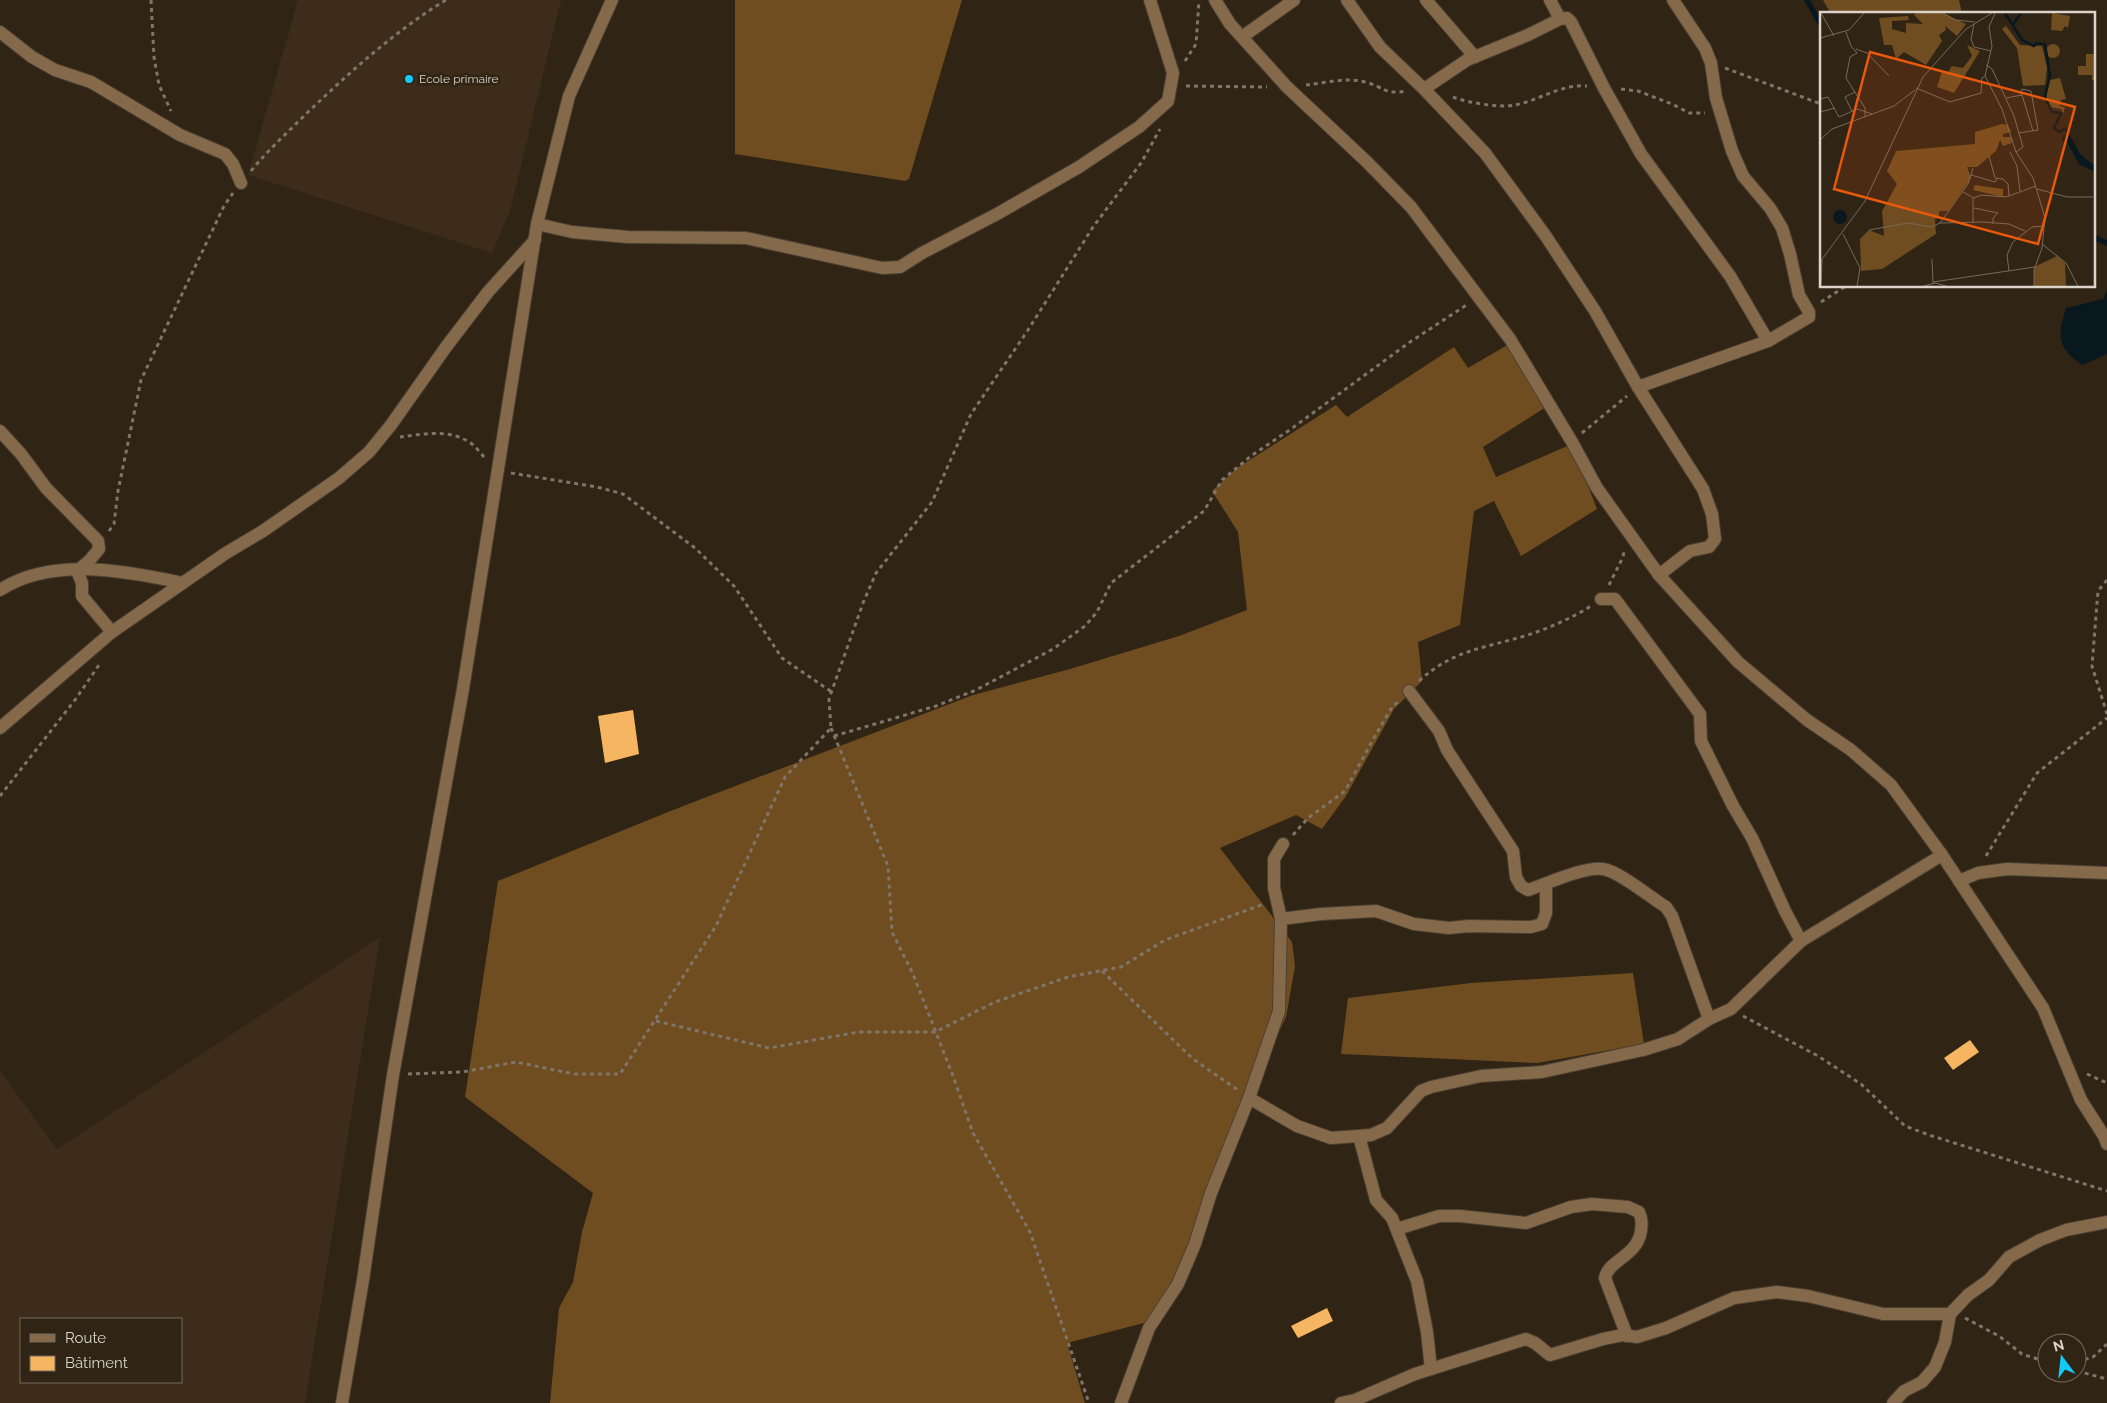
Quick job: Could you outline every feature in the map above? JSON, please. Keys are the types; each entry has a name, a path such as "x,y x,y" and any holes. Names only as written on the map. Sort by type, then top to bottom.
{"street":[{"path":"342,1403 363,1280 393,1075 463,690 537,224 569,96 612,0"},
{"path":"537,224 572,232 628,237 746,238 882,268 900,267 1079,167 1139,127 1168,101 1173,73 1150,0"},
{"path":"1215,0 1230,24 1287,88 1360,155 1411,207 1510,339 1572,442 1597,488 1659,575 1738,662 1807,720 1851,750 1891,785 1942,855 2043,1008 2078,1092 2107,1144"},
{"path":"1242,37 1294,0"},
{"path":"1347,0 1380,47 1424,89 1485,153 1545,235 1595,311 1638,388 1703,489 1712,514 1715,539 1709,547 1690,551 1659,575"},
{"path":"1426,0 1474,57"},
{"path":"1550,0 1560,19"},
{"path":"1638,388 1768,341 1809,317 1809,312 1799,295 1782,228 1770,208 1743,176 1732,152 1716,98 1711,63 1706,48 1673,0"},
{"path":"1424,89 1474,57 1528,35 1560,19 1567,18 1572,22 1604,88 1641,154 1730,276 1768,341"},
{"path":"0,32 47,66 91,82 180,134 225,154 241,183"},
{"path":"0,728 112,632 226,553 263,531 338,478 369,452 488,292 535,240"},
{"path":"0,431 21,454 46,488 98,541 98,549 89,561 77,571"},
{"path":"0,590 19,579 62,571 98,569 133,573 183,583"},
{"path":"77,571 82,583 82,596 112,632"},
{"path":"1601,599 1615,599 1700,714 1701,741 1733,806 1752,838 1785,911 1801,940"},
{"path":"1409,691 1439,731 1447,750 1513,851 1516,876 1521,886 1528,890 1586,870 1602,868 1613,872 1666,907 1672,916 1709,1019"},
{"path":"1121,1403 1149,1328 1178,1284 1195,1244 1211,1193 1249,1098 1279,1011 1281,919 1274,888 1274,859 1284,844"},
{"path":"1249,1098 1297,1126 1331,1138 1371,1135 1388,1128 1421,1091 1431,1087 1481,1076 1542,1072 1643,1050 1678,1038 1709,1019 1731,1009 1801,940 1942,855"},
{"path":"1959,881 1978,873 2006,870 2107,873"},
{"path":"1281,919 1322,914 1376,911 1414,924 1449,928 1470,926 1531,927 1542,924 1546,913 1546,884"},
{"path":"1359,1136 1376,1200 1392,1218 1417,1281 1427,1332 1431,1370"},
{"path":"1397,1229 1439,1216 1460,1216 1526,1223 1571,1207 1592,1204 1628,1207 1639,1212 1642,1220 1640,1239 1635,1248 1608,1270 1605,1278 1627,1336"},
{"path":"1893,1403 1904,1391 1922,1382 1935,1367 1945,1342 1950,1314 1968,1295 1989,1280 2009,1257 2040,1240 2066,1230 2107,1222"},
{"path":"1341,1403 1355,1400 1415,1374 1526,1339 1536,1343 1550,1354 1603,1339 1637,1336 1666,1328 1734,1298 1777,1292 1808,1296 1883,1314 1950,1314"}],"path":[{"path":"151,0 154,58 159,85 180,134"},
{"path":"98,549 114,524 118,491 141,380 224,206 264,155 338,84 417,18 446,0"},
{"path":"1171,86 1196,44 1199,0"},
{"path":"1711,63 1820,104"},
{"path":"1089,1403 1030,1232 973,1133 913,974 892,932 888,866 831,728 829,699 863,603 876,573 932,502 971,414 1028,330 1093,227 1141,163 1164,123"},
{"path":"1809,312 1843,288"},
{"path":"834,736 944,703 976,690 1053,649 1085,626 1097,612 1111,583 1204,511 1222,480 1236,468 1410,342 1478,297"},
{"path":"1572,442 1638,388"},
{"path":"380,439 420,434 454,435 470,442 498,471 597,487 623,494 695,548 734,586 782,658 832,692"},
{"path":"1284,844 1308,818 1345,790 1392,707 1422,678 1450,658 1473,648 1528,635 1546,628 1580,613 1601,599 1623,557 1625,529"},
{"path":"2107,580 2098,591 2092,666 2107,714"},
{"path":"0,796 75,700 102,660"},
{"path":"1978,873 2037,773 2107,718"},
{"path":"393,1075 462,1072 516,1062 574,1074 620,1074 716,926 785,777 831,728"},
{"path":"656,1021 769,1048 859,1032 935,1032 995,1002 1068,977 1121,967 1165,940 1277,899"},
{"path":"1101,971 1193,1059 1249,1098"},
{"path":"1731,1009 1818,1056 1861,1084 1905,1126 2107,1191"},
{"path":"1950,1314 1970,1319 2000,1336 2022,1354 2037,1359"},
{"path":"2087,1359 2093,1357 2107,1344"},
{"path":"2087,1374 2107,1379"}],"shaded area":[{"name":"Ecole primaire","path":"298,0 561,0 510,211 492,253 248,175"},
{"path":"735,0 962,0 909,179 905,181 735,154"},
{"path":"1823,0 1959,0 1962,12 1830,12"},
{"path":"2107,290 2107,354 2082,365 2068,353 2061,341 2061,326 2066,308 2103,299"},
{"path":"1516,340 1554,402 1483,447 1496,477 1572,444 1597,509 1521,556 1494,501 1474,511 1460,625 1418,642 1422,681 1394,709 1346,796 1322,829 1296,815 1220,848 1292,942 1295,966 1286,1017 1217,1161 1182,1286 1159,1319 1067,1343 1085,1403 550,1403 559,1308 573,1282 582,1232 593,1193 465,1097 498,881 673,810 973,695 1070,669 1179,636 1247,610 1238,532 1212,491 1237,468 1336,405 1347,417 1454,347 1468,368"},
{"path":"380,937 305,1403 0,1403 0,1071 57,1149"},
{"path":"1633,973 1644,1044 1537,1063 1341,1054 1348,998 1471,983"}],"building":[{"path":"633,710 639,754 605,763 598,716"},
{"path":"1970,1040 1979,1052 1953,1070 1944,1058"},
{"path":"1327,1308 1333,1321 1298,1338 1291,1326"}],"waterway":[{"path":"1807,0 1820,23"},
{"path":"2094,237 2107,243"}],"place":[{"name":"Ecole primaire","path":"409,79"}]}
